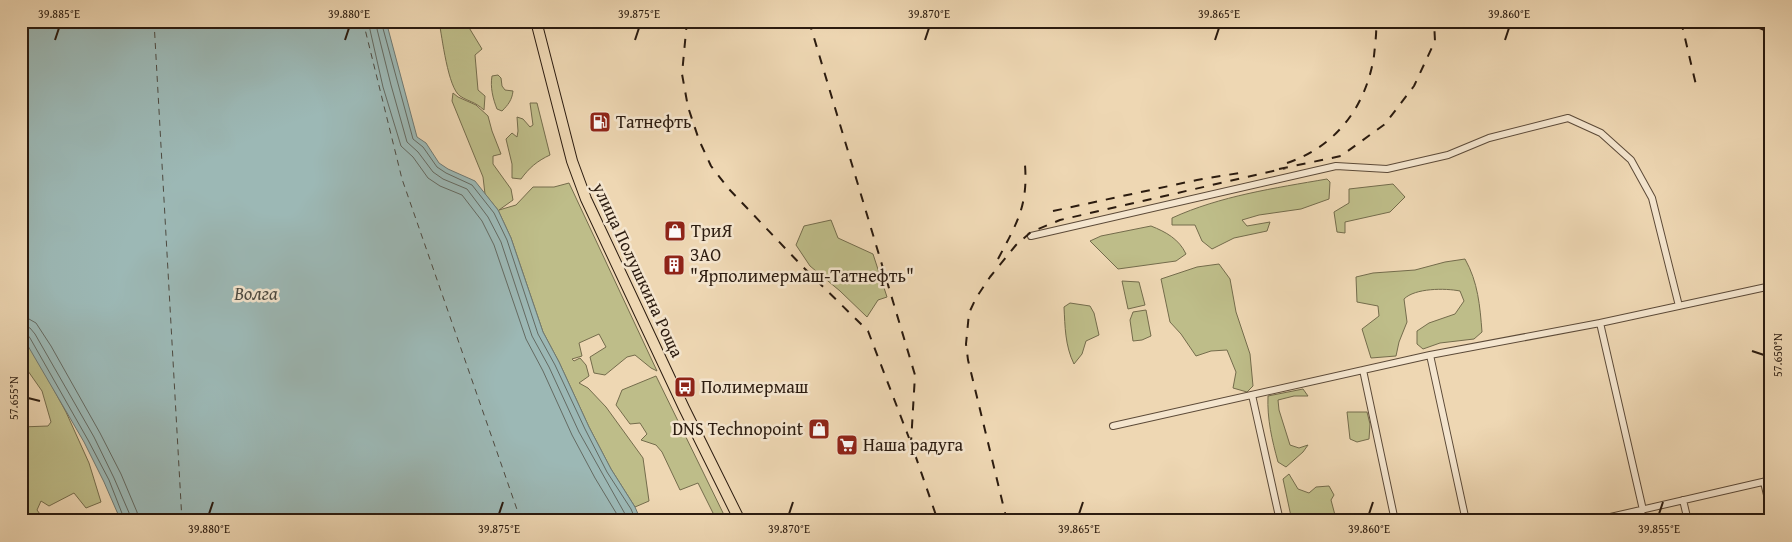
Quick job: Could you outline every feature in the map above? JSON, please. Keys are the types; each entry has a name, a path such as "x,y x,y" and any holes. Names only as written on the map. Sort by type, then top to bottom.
{"main road":[{"name":"улица Полушкина Роща","path":"536,21 572,161 586,199 684,408 740,521"}],"street":[{"path":"1031,236 1336,166 1387,169 1448,155 1489,138 1568,118 1601,134 1631,160 1652,198 1679,306"},
{"path":"1113,426 1430,354 1600,323 1771,286"},
{"path":"1600,323 1643,510"},
{"path":"1430,354 1466,521"},
{"path":"1363,370 1395,521"},
{"path":"1252,395 1280,521"},
{"path":"1593,521 1768,481 1771,512"},
{"path":"1683,500 1688,521"}],"shaded area":[{"path":"439,21 465,21 482,49 475,55 478,90 485,96 484,110 460,96 456,91 446,62"},
{"path":"498,75 505,90 513,91 512,97 502,111 497,109 491,80 492,76"},
{"path":"453,93 476,105 488,116 501,154 493,156 493,164 511,189 513,200 499,210 516,205 533,187 554,187 569,183 657,371 635,355 627,357 605,375 594,373 590,357 606,347 599,334 579,343 582,356 572,359 574,361 580,358 586,365 589,376 579,383 588,388 606,407 643,458 649,501 635,507 611,469 543,332 511,238 498,210 485,194 483,177 452,101"},
{"path":"530,103 537,103 550,155 534,165 521,179 512,178 512,164 506,139 512,133 517,137 517,117 523,119 530,127 533,125"},
{"path":"1327,179 1330,182 1329,199 1301,209 1259,215 1242,220 1247,226 1270,222 1267,231 1234,238 1212,249 1202,241 1195,225 1172,225 1172,218 1228,198"},
{"path":"1393,184 1405,197 1390,212 1345,222 1345,233 1337,232 1334,212 1349,203 1349,189"},
{"path":"831,220 838,238 873,254 887,297 878,300 867,317 810,266 796,245 804,226"},
{"path":"1151,226 1172,237 1180,244 1186,254 1176,261 1118,269 1090,241 1101,236"},
{"path":"1465,259 1476,285 1482,332 1474,339 1440,343 1423,349 1417,344 1417,331 1429,323 1455,314 1464,301 1460,291 1439,289 1423,291 1409,295 1404,299 1407,322 1396,356 1371,358 1362,329 1379,316 1378,306 1357,302 1356,277 1373,273 1415,270"},
{"path":"1219,264 1230,279 1236,312 1250,354 1253,386 1247,392 1233,388 1236,372 1227,350 1211,351 1196,356 1170,322 1161,279 1197,267"},
{"path":"1122,281 1139,282 1145,305 1128,309"},
{"path":"1070,303 1090,306 1094,313 1099,335 1086,341 1082,354 1074,364 1067,343 1064,307"},
{"path":"1146,310 1151,336 1133,341 1130,320 1133,312"},
{"path":"21,334 35,355 66,412 89,463 101,502 86,508 74,493 49,506 41,501 37,510 45,521 21,521 21,427 48,426 51,422 42,391 28,371 21,351"},
{"path":"656,376 727,521 717,521 698,483 680,490 662,452 656,445 641,440 647,434 640,423 630,424 616,405 622,390"},
{"path":"1303,389 1308,396 1294,396 1278,400 1279,410 1290,445 1299,448 1308,445 1286,467 1278,462 1269,421 1268,396"},
{"path":"1347,412 1367,412 1370,424 1369,439 1357,442 1350,439"},
{"path":"1289,474 1298,489 1309,493 1316,487 1329,486 1334,495 1331,500 1335,515 1339,521 1292,521 1283,479"}],"water":[{"name":"Волга","path":"21,21 386,21 417,137 426,143 439,163 475,181 498,210 511,238 543,332 589,427 611,469 635,507 641,521 121,521 84,442 21,334"}],"ferry route":[{"path":"154,21 182,521"},
{"path":"363,21 402,179 521,521"}],"railway":[{"path":"687,21 682,74 688,107 699,140 711,166 728,188 803,267 868,331 909,438"},
{"path":"809,21 915,375 911,443 938,521"},
{"path":"1287,163 1305,156 1321,146 1346,122 1356,107 1370,74 1374,56 1376,21"},
{"path":"1279,169 1341,156 1385,124 1414,86 1435,41 1434,21"},
{"path":"1681,21 1696,85"},
{"path":"1743,21 1771,33"},
{"path":"998,259 1020,214 1025,192 1025,165"},
{"path":"1007,521 968,360 966,344 969,313 976,298 990,277 1016,245 1031,232 1060,220 1286,168"},
{"path":"1053,211 1197,180 1239,173"}],"place":[{"name":"Татнефть","path":"600,122"},
{"name":"ТриЯ","path":"675,231"},
{"name":"ЗАО \"Ярполимермаш-Татнефть\"","path":"674,265"},
{"name":"Полимермаш","path":"685,387"},
{"name":"DNS Technopoint","path":"819,429"},
{"name":"Наша радуга","path":"847,445"}]}
